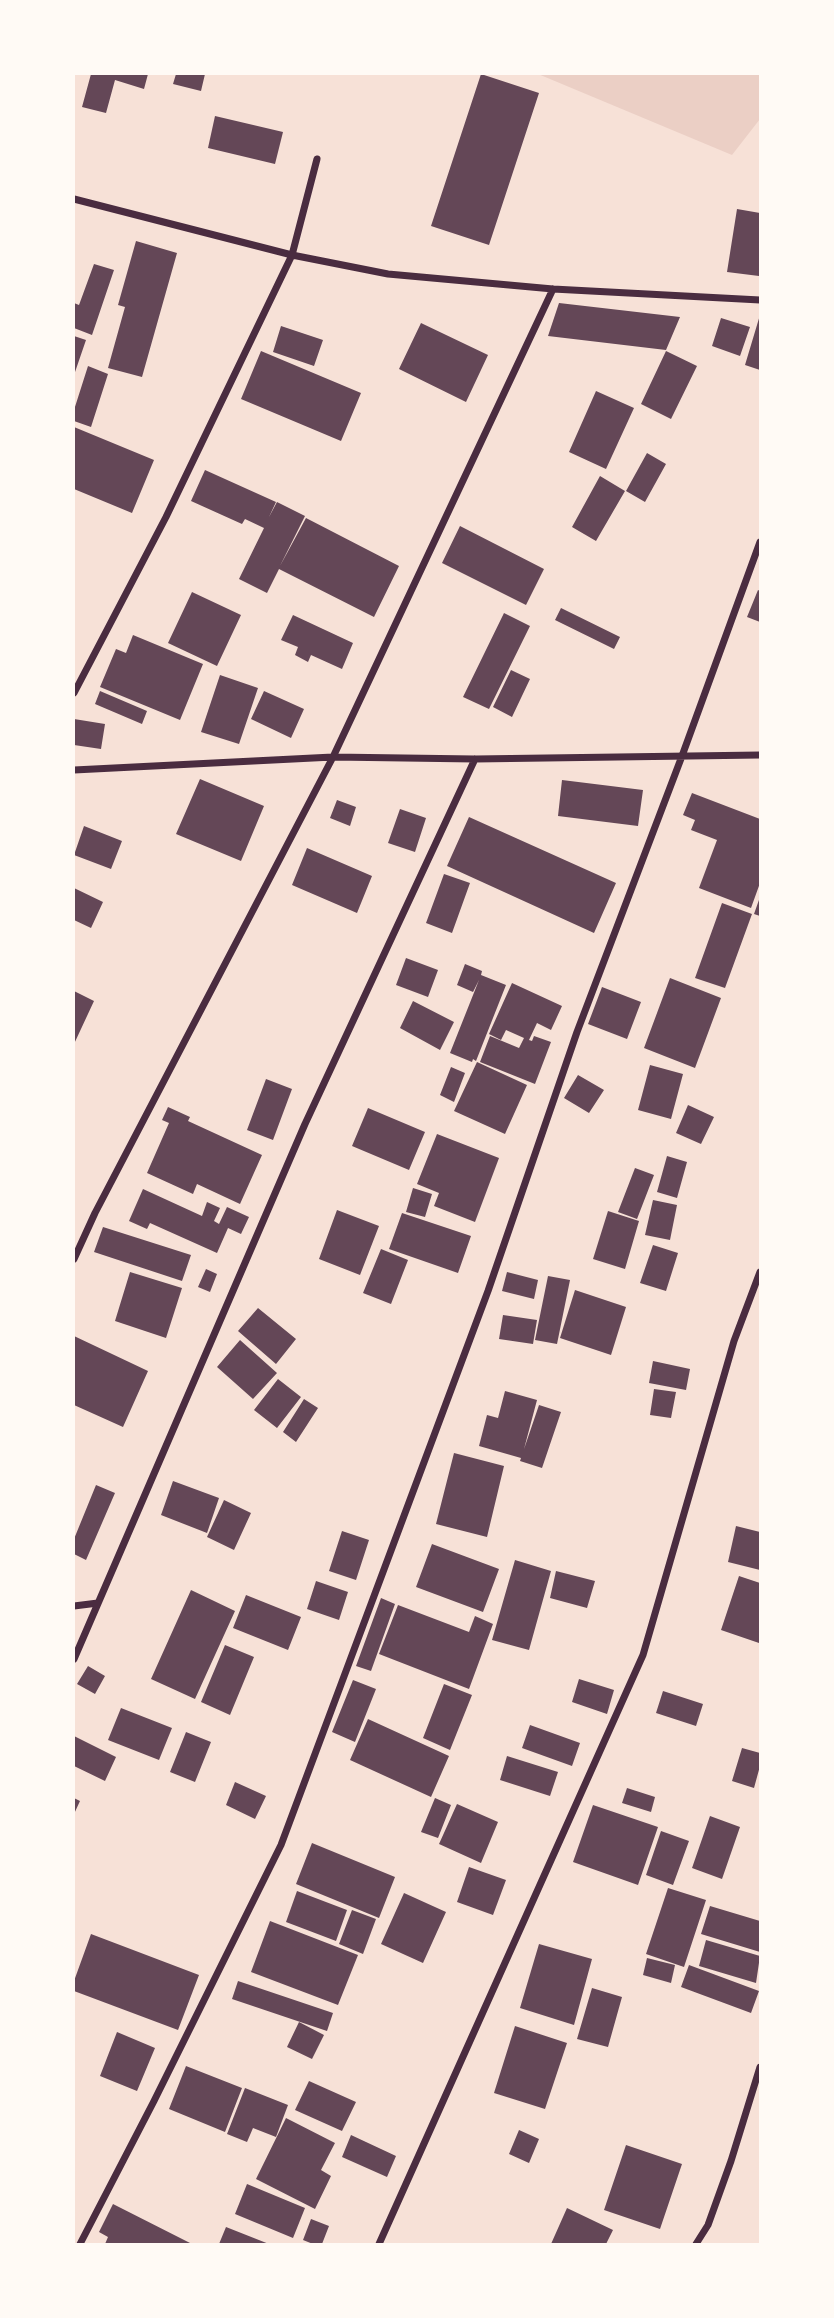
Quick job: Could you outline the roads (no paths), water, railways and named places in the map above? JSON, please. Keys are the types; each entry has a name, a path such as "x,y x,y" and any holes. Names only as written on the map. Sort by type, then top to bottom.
{"street":[{"path":"74,693 166,517 292,255 317,159"},
{"path":"74,199 292,255 388,274 553,289 761,300"},
{"path":"74,1259 333,757 553,289"},
{"path":"80,2245 281,1845 488,1291 577,1032 761,542"},
{"path":"74,771 333,757 475,759 761,755"},
{"path":"74,1658 306,1124 475,759"},
{"path":"379,2245 643,1655 734,1341 761,1272"},
{"path":"74,1606 98,1603"},
{"path":"696,2245 712,2212 761,2067"}]}
